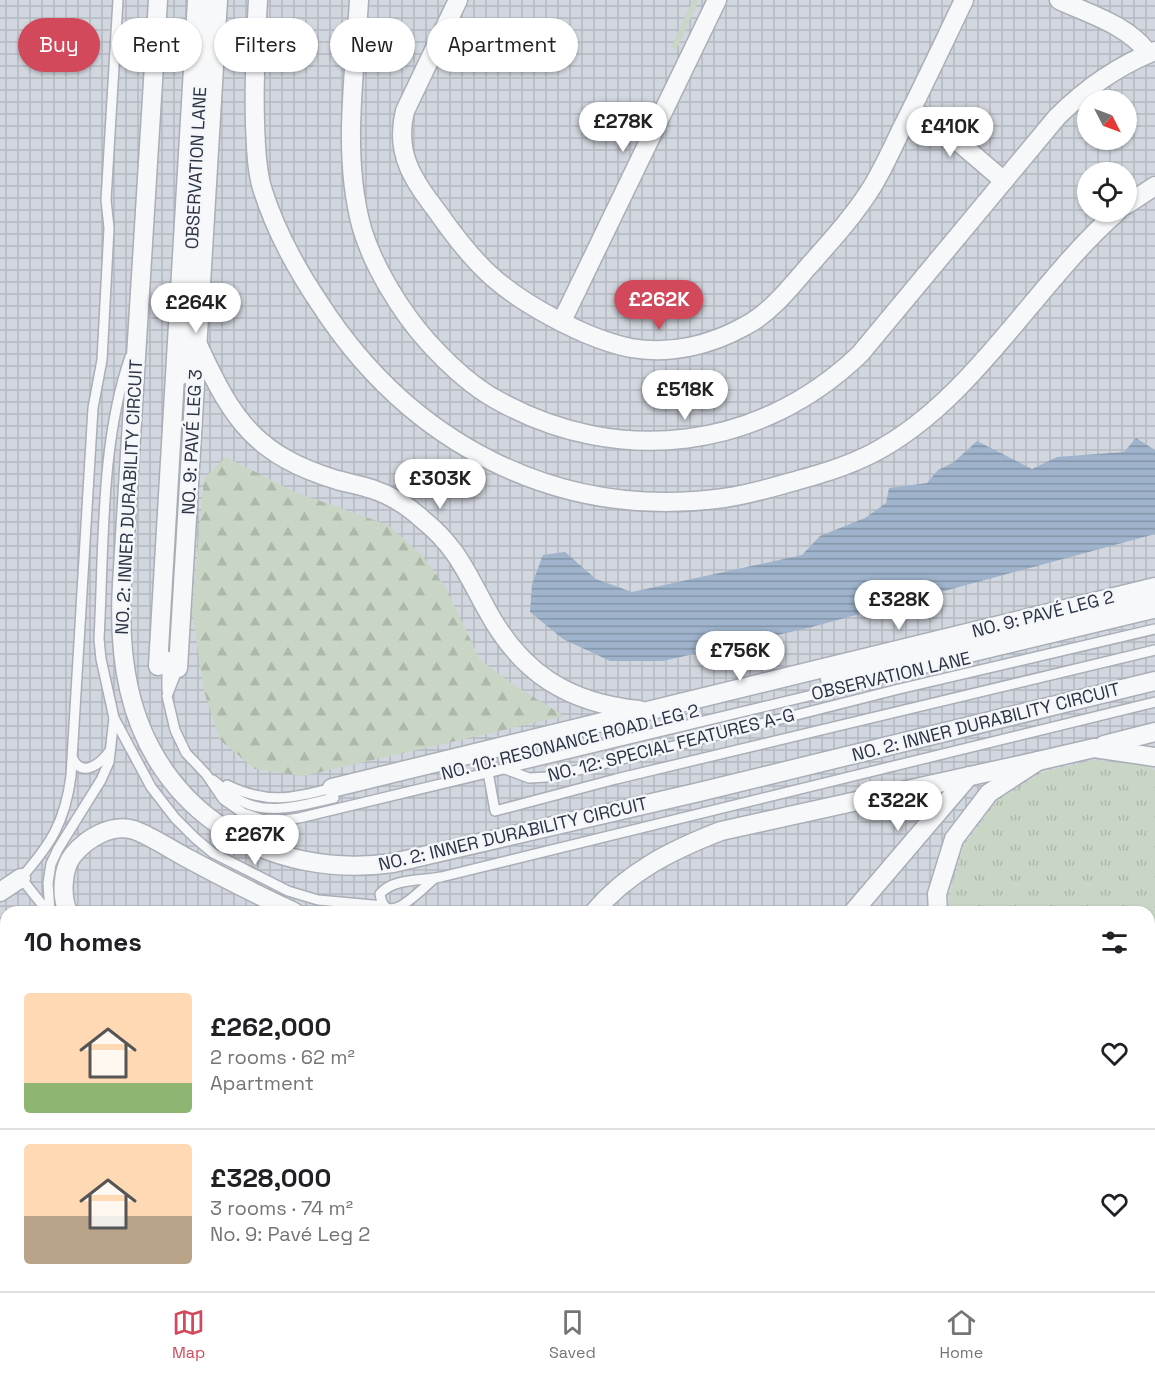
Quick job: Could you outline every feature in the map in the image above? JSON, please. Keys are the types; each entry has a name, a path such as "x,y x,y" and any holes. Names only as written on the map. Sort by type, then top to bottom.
{"street":[{"name":"NO. 2: INNER DURABILITY CIRCUIT","path":"158,0 120,621 129,690 148,743 160,766 176,786 217,823 266,851 318,864 347,867 393,863 695,793 1155,681"},
{"path":"158,666 197,0"},
{"name":"NO. 9: PAVÉ LEG 3","path":"178,668 218,0"},
{"path":"258,0 254,76 257,165 276,229 299,274 352,350 408,406 448,436 488,459 518,474 568,490 596,496 652,501 701,501 751,493 826,473 868,455 899,438 944,401 1000,341 1074,254 1107,222"},
{"path":"359,0 351,166 362,226 382,273 410,321 436,351 496,400 524,414 564,429 620,440 678,440 712,435 739,427 789,406 842,371 860,354 1057,117 1077,97 1116,69 1152,52 1124,30 1059,0"},
{"path":"458,0 405,111 401,127 401,141 406,163 419,188 488,273 514,293 562,321 602,340 633,348 663,349 690,347 716,340 746,326 769,310 848,221 876,179 964,0"},
{"path":"562,321 717,0"},
{"path":"911,111 934,121 1004,181"},
{"path":"1137,198 1155,186"},
{"path":"198,343 233,413 251,434 277,454 306,470 372,489 400,502 446,538 466,569 502,636 525,662 552,684 584,699 611,706 652,711"},
{"name":"NO. 9: PAVÉ LEG 2","path":"333,793 652,711 1155,587"},
{"name":"NO. 10: RESONANCE ROAD LEG 2","path":"333,793 1155,601"},
{"path":"600,906 633,874 676,849 721,831 1038,761 1155,732"},
{"path":"1094,748 1155,757"},
{"path":"938,906 937,894 954,839 989,793 1038,761"},
{"path":"858,906 969,776"},
{"path":"67,906 63,890 72,857 98,834 112,829 133,830 282,906"},
{"path":"0,892 21,878"}],"lane":[{"path":"44,906 21,878 49,845 58,828 69,791 73,759 93,408 102,360 109,228 106,200 118,0"},
{"name":"OBSERVATION LANE","path":"206,0 167,696 175,730 186,753 206,774 223,799 243,813 270,822 298,818 1155,614"},
{"path":"136,338 120,385 108,473 99,639 114,718 150,787 175,818 213,853 288,891 318,900 384,906 380,894 385,888 402,882 434,879 1155,702"},
{"name":"NO. 12: SPECIAL FEATURES A-G","path":"502,769 528,778 577,771 898,689 1155,629"},
{"path":"488,772 495,811 616,779 1155,650"},
{"path":"158,666 167,696"},
{"path":"167,696 178,668"},
{"path":"49,906 48,883 51,864 101,780 109,762 114,718"},
{"path":"73,759 75,764 81,768 90,768 99,764 110,750"},
{"path":"206,774 244,793 264,798 333,793"},
{"path":"400,906 434,879"}],"shaded area":[{"path":"0,0 1155,0 1155,906 0,906"}],"green space":[{"path":"693,0 699,0 676,50 671,47"},
{"path":"226,457 295,492 388,525 421,554 446,588 480,660 517,687 564,716 303,776 255,769 220,740 204,691 192,611 204,479"},
{"path":"1094,760 1147,766 1155,770 1155,906 949,906 949,896 964,845 997,801 1042,772"}],"water":[{"path":"1136,438 1155,450 1155,534 808,628 663,661 610,661 563,639 530,612 532,584 543,555 565,552 596,579 632,592 802,555 820,536 865,518 886,503 889,488 927,483 938,470 954,462 977,441 1032,469 1057,457 1124,452"}]}
